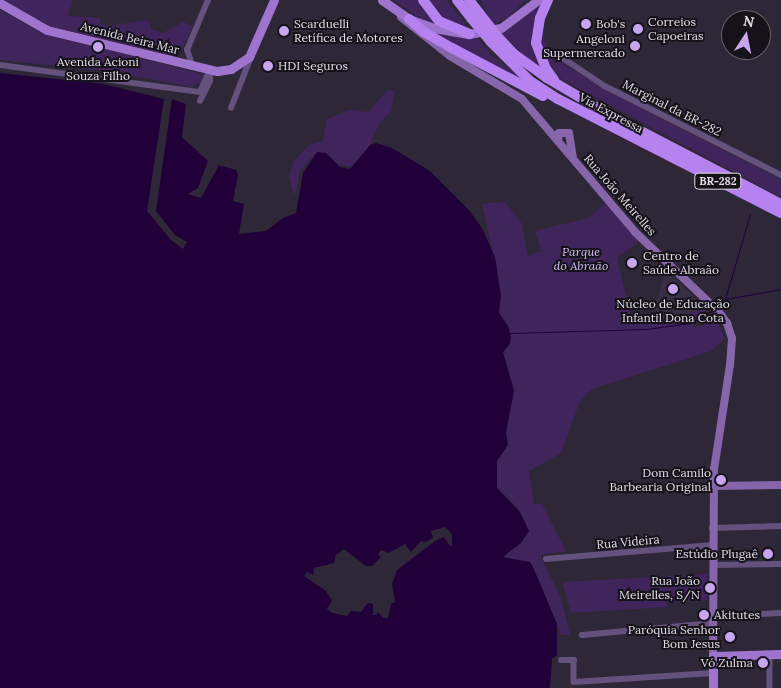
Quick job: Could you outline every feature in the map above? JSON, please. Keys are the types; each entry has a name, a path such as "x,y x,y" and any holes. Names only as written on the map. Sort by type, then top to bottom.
{"highway":[{"path":"423,0 439,21 469,34"},
{"name":"Via Expressa","path":"457,0 475,16 530,81 592,116 781,213"},
{"name":"Via Expressa","path":"469,0 475,16"},
{"path":"475,16 477,0"},
{"path":"548,0 540,18 536,43 545,67 560,86"},
{"path":"409,19 424,32 452,48 556,102 592,116"},
{"name":"Via Expressa","path":"494,38 531,68 560,86 781,204"}],"main road":[{"path":"245,65 274,0"},
{"path":"382,0 409,19 443,31 469,34 501,28 538,0"},
{"name":"Avenida Beira Mar","path":"0,3 47,30 210,70 224,70 245,65"},
{"name":"Rua João Meirelles","path":"394,10 428,41 522,99 652,250 719,312 732,338 713,486 713,688"},
{"path":"558,141 561,132 571,135 574,160"},
{"path":"713,486 781,485"},
{"path":"713,656 781,654"}],"street":[{"path":"193,66 187,50 208,0"},
{"name":"Marginal da BR-282","path":"557,54 605,86 781,175"},
{"path":"0,65 200,92 210,70"},
{"path":"231,108 245,65"},
{"path":"200,101 210,81 210,70"},
{"path":"712,528 781,526"},
{"name":"Rua Videira","path":"546,558 712,545"},
{"path":"713,565 781,564"},
{"path":"582,635 781,613"},
{"path":"770,654 770,688"},
{"path":"561,660 574,660 574,682 713,673"}],"shaded area":[{"path":"0,73 104,84 164,99 147,211 171,240 183,249 187,242 175,235 156,211 172,99 186,104 182,137 208,161 198,188 188,194 201,198 219,165 236,170 238,175 233,201 244,204 239,234 266,231 283,218 296,213 303,173 317,152 326,153 340,167 350,169 370,145 376,143 392,148 430,171 469,210 482,228 495,257 501,296 499,313 508,326 511,337 510,344 503,352 514,391 506,432 508,445 497,461 497,488 520,512 529,531 521,543 503,557 530,562 557,624 557,655 552,659 550,688 0,688","holes":["445,527 452,534 452,545 450,546 444,537 435,541 397,570 392,584 395,602 391,604 388,618 383,618 377,611 377,615 373,615 373,604 368,603 361,612 351,611 347,616 332,613 327,609 332,601 326,591 304,576 307,572 313,575 314,568 334,563 336,555 344,549 366,566 372,566 381,557 378,555 381,550 389,553 405,544 411,552 421,541 426,542 433,538 431,531"]},
{"name":"Núcleo de Educação Infantil Dona Cota","path":"665,270 706,309 673,317 653,317"}],"green space":[{"path":"3,0 73,0 68,16 101,18 100,24 110,26 145,20 150,22 151,29 163,33 183,22 193,26 181,51 170,55 48,26"},
{"path":"393,0 420,0 442,27 421,19"},
{"path":"426,0 447,0 468,27 460,27 440,18"},
{"path":"481,0 525,0 509,17 493,25"},
{"path":"542,3 535,19 533,41 545,75 501,33"},
{"path":"0,10 45,34 202,74 202,85 196,83 194,87 99,70 0,60"},
{"path":"544,20 543,34 548,51 567,66 602,88 781,180 781,197 561,79 545,57 540,38"},
{"path":"427,31 447,36 476,36 492,55 527,82"},
{"path":"387,90 395,91 391,111 379,124 366,153 350,167 338,164 326,153 314,155 300,171 296,193 293,193 289,176 294,161 309,145 323,141 327,119 349,110 369,112"},
{"name":"Parque do Abraão","path":"505,202 522,224 528,256 541,251 535,231 589,218 606,202 639,241 617,258 631,317 673,317 706,309 692,327 702,326 715,316 725,339 711,351 592,389 580,401 561,453 529,471 534,504 542,504 566,551 540,555 561,598 570,635 561,635 539,580 516,560 503,557 524,539 517,507 497,487 497,461 507,447 506,432 514,391 504,359 508,327 499,311 497,269 482,204"},
{"path":"707,574 707,600 667,602 667,607 571,613 562,582"}],"waterway":[{"path":"725,299 750,214"},
{"path":"718,305 725,299 781,289"},
{"path":"510,333 646,329 691,323 713,310"}],"place":[{"name":"Bob's","path":"586,24"},
{"name":"Correios Capoeiras","path":"638,29"},
{"name":"Scarduelli Retífica de Motores","path":"284,31"},
{"name":"Angeloni Supermercado","path":"635,46"},
{"name":"Avenida Acioni Souza Filho","path":"98,47"},
{"name":"HDI Seguros","path":"268,66"},
{"name":"Centro de Saúde Abraão","path":"632,263"},
{"name":"Núcleo de Educação Infantil Dona Cota","path":"673,289"},
{"name":"Dom Camilo Barbearia Original","path":"721,480"},
{"name":"Estúdio Plugaê","path":"768,554"},
{"name":"Rua João Meirelles, S/N","path":"710,588"},
{"name":"Akitutes","path":"704,615"},
{"name":"Paróquia Senhor Bom Jesus","path":"730,637"},
{"name":"Vó Zulma","path":"763,663"}]}
